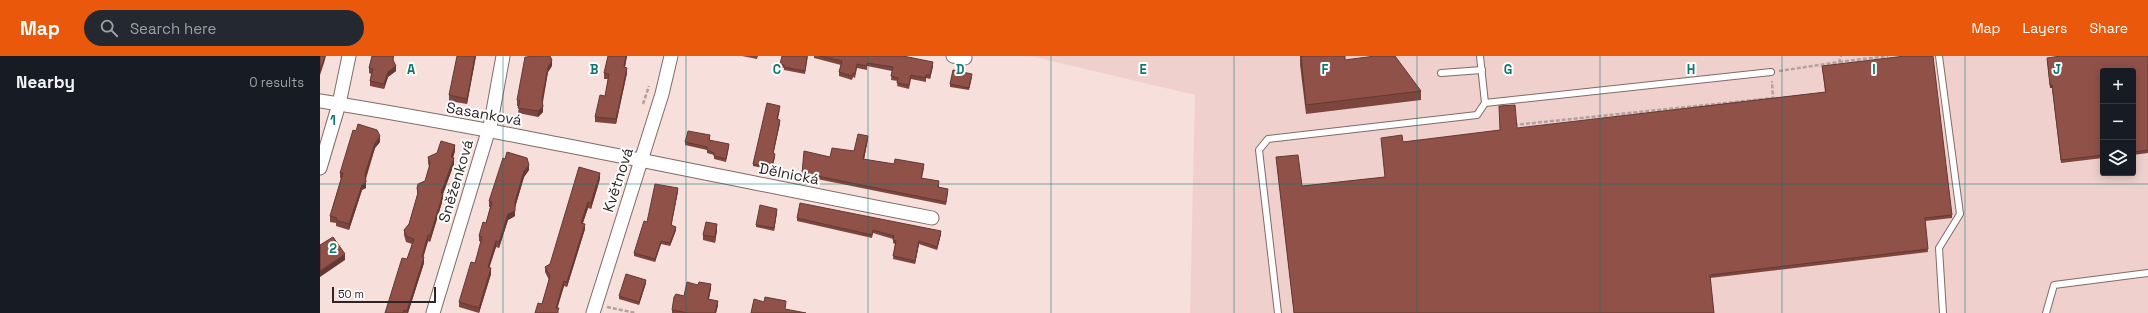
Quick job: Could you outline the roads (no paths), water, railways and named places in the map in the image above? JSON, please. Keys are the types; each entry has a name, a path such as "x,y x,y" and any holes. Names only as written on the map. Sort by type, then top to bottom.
{"street":[{"path":"320,168 339,104 349,56"},
{"name":"Sněženková","path":"433,313 488,131 503,56"},
{"name":"Květnová","path":"593,313 642,160 662,94 671,56"},
{"name":"Sasanková","path":"320,101 642,160"},
{"name":"Dělnická","path":"642,160 706,175 932,218"}],"lane":[{"path":"1278,313 1259,150 1268,139 1477,115 1485,102 1480,56"},
{"path":"1939,56 1960,214 1939,248 1943,313"},
{"path":"1441,73 1482,70"},
{"path":"1485,102 1771,72"},
{"path":"2046,313 2054,285 2148,273"}]}
